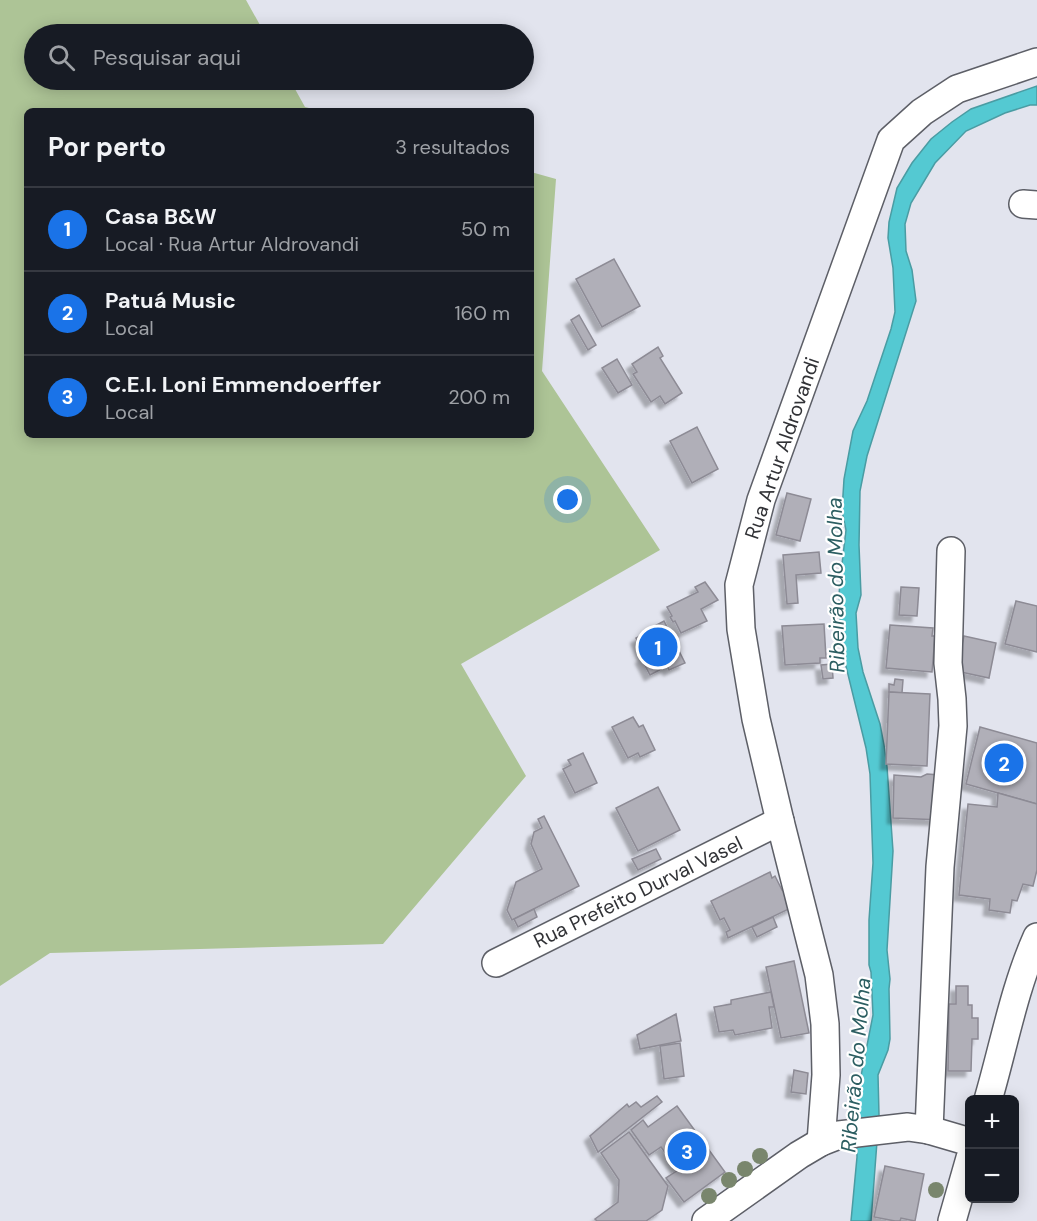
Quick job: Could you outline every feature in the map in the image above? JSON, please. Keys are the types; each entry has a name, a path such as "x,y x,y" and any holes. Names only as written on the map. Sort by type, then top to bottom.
{"street":[{"name":"Rua Artur Aldrovandi","path":"821,1142 826,1075 824,1014 819,975 756,719 741,629 739,585 761,500 891,140 922,112 957,89 1037,62"},
{"path":"929,1130 940,867 953,726 948,663 951,551"},
{"name":"Rua Prefeito Durval Vasel","path":"496,963 780,821"},
{"path":"990,1095 1026,962 1037,937"},
{"path":"706,1221 799,1155 839,1135 909,1127 929,1130 965,1142"},
{"path":"951,1221 965,1172"}],"green space":[{"path":"0,0 246,0 259,24 24,24 24,90 296,90 305,107 309,108 24,108 24,438 534,438 534,173 556,179 542,371 660,550 461,664 526,776 383,944 50,953 0,986"}],"water":[{"path":"1037,86 1037,105 1005,113 966,131 935,163 911,203 905,224 906,251 912,270 916,301 867,456 860,491 861,595 856,613 858,648 884,745 893,851 887,950 890,979 890,1039 878,1075 879,1115 871,1221 851,1221 857,1157 856,1117 859,1086 873,1015 869,965 869,920 873,863 870,774 866,748 840,642 839,596 846,530 842,511 844,479 853,431 867,401 895,312 893,268 888,238 889,222 897,188 912,163 931,139 952,122 971,109"}],"building":[{"path":"614,259 640,306 602,327 576,279"},
{"path":"579,315 596,345 588,350 571,320"},
{"path":"658,347 663,356 660,358 682,393 665,404 660,396 651,402 633,374 637,372 632,364"},
{"path":"617,359 632,385 618,393 602,368"},
{"path":"697,427 718,469 692,483 670,441"},
{"path":"787,493 811,499 800,541 776,535"},
{"path":"819,552 821,573 796,575 798,603 787,604 783,555"},
{"path":"705,582 718,600 701,609 707,621 681,633 675,621 673,622 670,617 672,616 667,607 698,592 695,587"},
{"path":"901,587 919,588 917,616 899,615"},
{"path":"1016,601 1037,606 1037,652 1005,644"},
{"path":"664,621 685,663 669,670 667,666 650,675 641,658 644,656 636,638"},
{"path":"824,624 826,658 820,658 820,663 785,665 782,626"},
{"path":"890,625 933,628 932,636 935,636 932,672 886,668"},
{"path":"964,636 996,643 989,678 956,671"},
{"path":"832,664 833,678 823,679 821,665"},
{"path":"895,679 903,680 902,693 889,692 889,684 894,685"},
{"path":"889,692 930,694 927,766 886,764"},
{"path":"633,717 639,727 643,725 655,750 640,757 638,753 628,758 612,727"},
{"path":"980,727 1037,743 1037,804 966,784"},
{"path":"583,753 597,783 575,793 563,769 571,765 568,760"},
{"path":"927,774 940,775 942,820 893,818 894,775 921,777"},
{"path":"658,787 680,830 638,851 616,808"},
{"path":"998,793 1037,804 1037,870 1033,886 1023,884 1017,901 1012,900 1010,913 989,910 990,899 959,895 968,804 997,807"},
{"path":"544,816 579,886 512,920 507,910 516,882 542,869 531,844 534,832 542,828 538,819"},
{"path":"656,849 661,859 638,870 632,859"},
{"path":"770,872 772,878 775,876 782,890 784,889 793,907 728,938 726,932 730,930 724,918 720,920 711,901"},
{"path":"534,909 537,917 518,927 514,919"},
{"path":"773,917 777,927 757,937 752,927"},
{"path":"794,961 809,1033 781,1038 766,967"},
{"path":"956,986 968,986 968,1005 972,1005 972,1018 978,1018 978,1039 972,1039 971,1071 948,1071 949,1004 956,1004"},
{"path":"771,992 774,1007 769,1007 772,1028 735,1035 733,1030 719,1032 714,1007 731,1004 731,1000"},
{"path":"676,1014 681,1041 640,1049 637,1035"},
{"path":"680,1043 684,1076 664,1079 660,1046"},
{"path":"794,1070 808,1073 806,1094 791,1092"},
{"path":"657,1096 662,1102 598,1152 590,1136 627,1104 629,1107 636,1102 641,1107"},
{"path":"677,1106 725,1172 684,1202 666,1178 678,1170 661,1147 649,1155 631,1130 643,1120 648,1127"},
{"path":"629,1132 668,1186 662,1210 646,1221 597,1221 595,1219 618,1202 619,1180 601,1153"},
{"path":"885,1166 924,1174 915,1221 901,1218 900,1221 895,1221 874,1217"}],"place":[{"name":"Casa B&W","path":"658,647"},
{"name":"Patuá Music","path":"1004,763"},
{"name":"C.E.I. Loni Emmendoerffer","path":"687,1151"}],"water label":[{"name":"Ribeirão do Molha","path":"836,585"},
{"name":"Ribeirão do Molha","path":"856,1065"}]}
